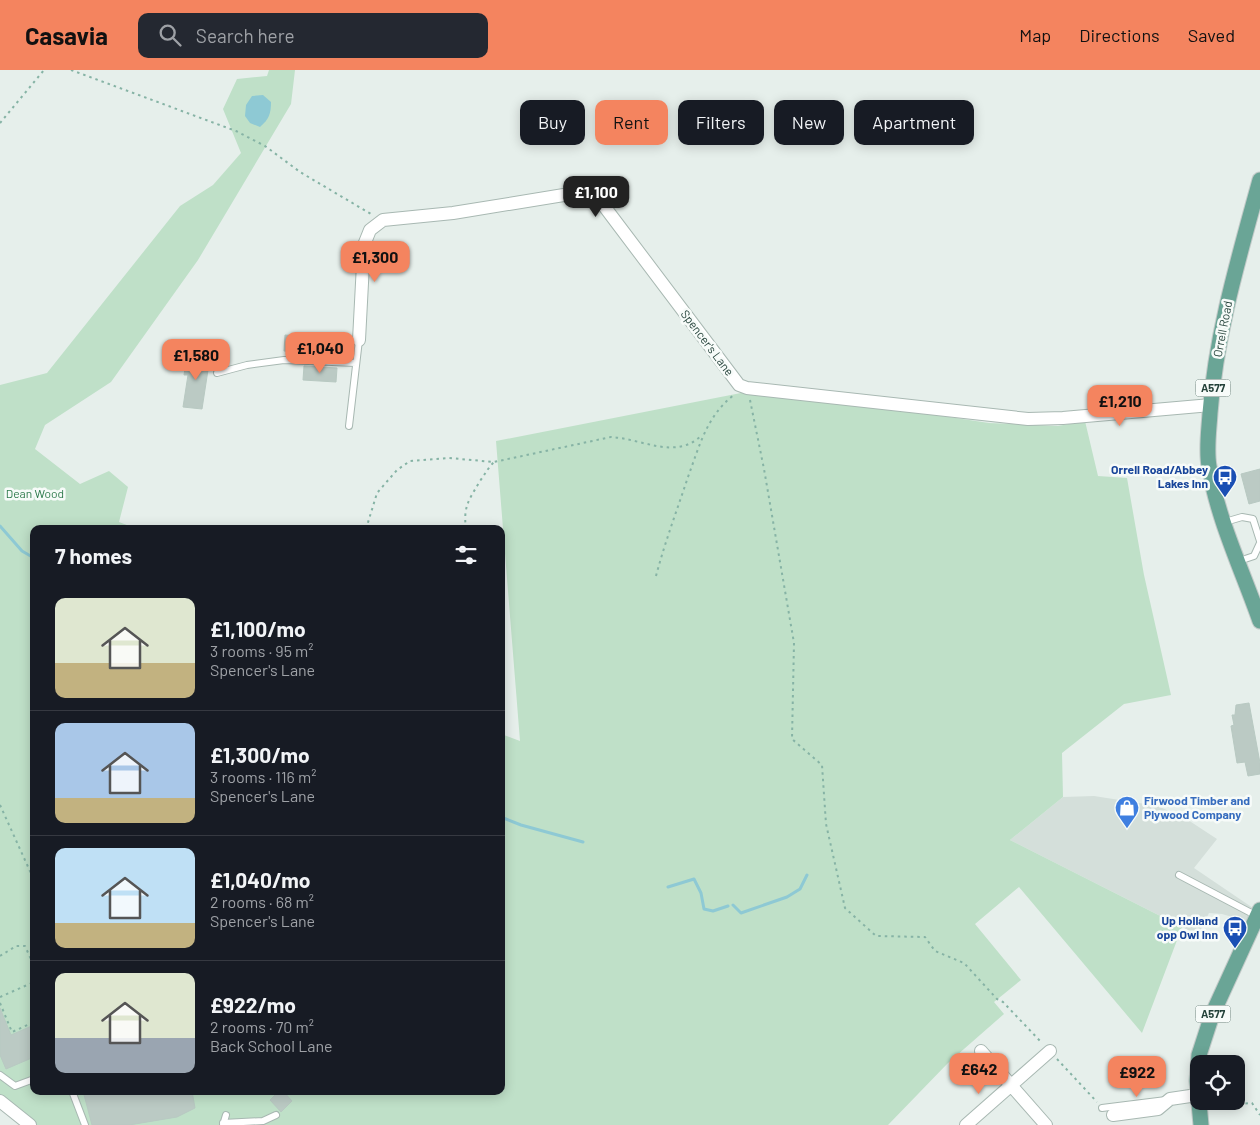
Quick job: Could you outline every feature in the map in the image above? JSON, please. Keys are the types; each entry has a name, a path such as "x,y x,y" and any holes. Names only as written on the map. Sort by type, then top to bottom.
{"main road":[{"name":"Orrell Road","path":"1260,180 1219,337 1211,404 1209,465 1214,490 1224,522 1260,621"},
{"name":"A577","path":"1199,1055 1212,1015 1258,913"},
{"name":"A577","path":"1199,1110 1201,1125"}],"street":[{"name":"Spencer's Lane","path":"382,220 453,213 582,192 598,198 739,385 748,388"},
{"path":"359,340 364,245 370,230 382,220"},
{"path":"748,388 1028,419 1064,418 1211,404"},
{"path":"981,1051 1046,1125"},
{"path":"966,1125 1050,1051"},
{"path":"1113,1115 1158,1108 1170,1099 1190,1101"},
{"path":"0,1101 30,1125"}],"lane":[{"path":"349,426 359,340"},
{"path":"217,373 248,365 284,360 356,363"},
{"path":"1224,522 1242,517 1253,519 1260,542 1254,556 1239,561"},
{"path":"1179,875 1258,913"},
{"path":"0,1075 15,1086 30,1080"},
{"path":"74,1095 85,1125"},
{"path":"1102,1108 1170,1099"},
{"path":"226,1115 223,1124 263,1121 276,1115"}],"path":[{"path":"0,123 44,70"},
{"path":"71,70 236,131 265,146 300,172 382,220"},
{"path":"656,576 669,529 703,434 714,414 724,402 736,393 748,388 794,643 792,740 822,765 826,824 845,908 876,936 924,937 935,951 964,963 997,999 1015,1014 1102,1108"},
{"path":"367,525 378,493 397,470 410,462 449,458 494,462 611,437 627,438 660,447 675,448 692,444 703,434"},
{"path":"465,525 464,514 468,501 494,462"},
{"path":"0,805 30,871"},
{"path":"0,956 16,946 24,946 30,958"},
{"path":"0,998 30,984"},
{"path":"0,1003 12,1032 30,1024"},
{"path":"1245,1103 1252,1103 1260,1115"}],"shaded area":[{"path":"1094,796 1158,806 1188,820 1217,839 1194,868 1253,908 1246,921 1222,914 1209,913 1198,935 1010,840 1063,797"}],"green space":[{"name":"Dean Wood","path":"269,70 295,70 291,104 198,260 111,382 45,425 35,449 80,484 109,471 128,487 119,522 127,525 30,525 30,1095 505,1095 505,735 520,741 505,554 505,525 503,525 496,441 746,392 903,410 989,423 1058,426 1085,421 1098,476 1127,478 1144,575 1171,695 1124,704 1062,753 1063,797 1010,840 1182,927 1142,1033 1019,887 975,924 1021,980 994,1002 1004,1014 948,1063 888,1125 35,1125 0,1097 0,385 47,373 180,206 213,185 241,153 223,109 237,79 267,76"}],"water":[{"path":"263,95 271,102 271,106 269,116 260,127 250,123 245,116 246,105 252,96"}],"building":[{"path":"285,335 314,337 313,353 284,351"},
{"path":"187,354 210,357 202,409 183,407 188,375 184,375"},
{"path":"304,366 337,368 336,382 303,380"},
{"path":"1260,469 1260,501 1249,504 1241,474"},
{"path":"1249,703 1260,763 1260,774 1248,776 1245,762 1237,763 1231,726 1234,725 1232,715 1235,715 1236,705"},
{"path":"0,1008 11,1035 30,1027 30,1059 6,1069 0,1055"},
{"path":"84,1095 193,1095 195,1108 177,1117 129,1125 92,1125"},
{"path":"275,1095 287,1095 292,1101 281,1112 270,1100"}],"waterway":[{"path":"0,526 22,551 30,556"},
{"path":"505,819 521,825 583,842"},
{"path":"733,905 741,913 787,897 800,889 807,875"},
{"path":"668,887 694,879 701,893 704,909 713,911 728,906"}],"place":[{"name":"Orrell Road/Abbey Lakes Inn","path":"1225,498"},
{"name":"Firwood Timber and Plywood Company","path":"1127,829"},
{"name":"Up Holland opp Owl Inn","path":"1235,949"}]}
